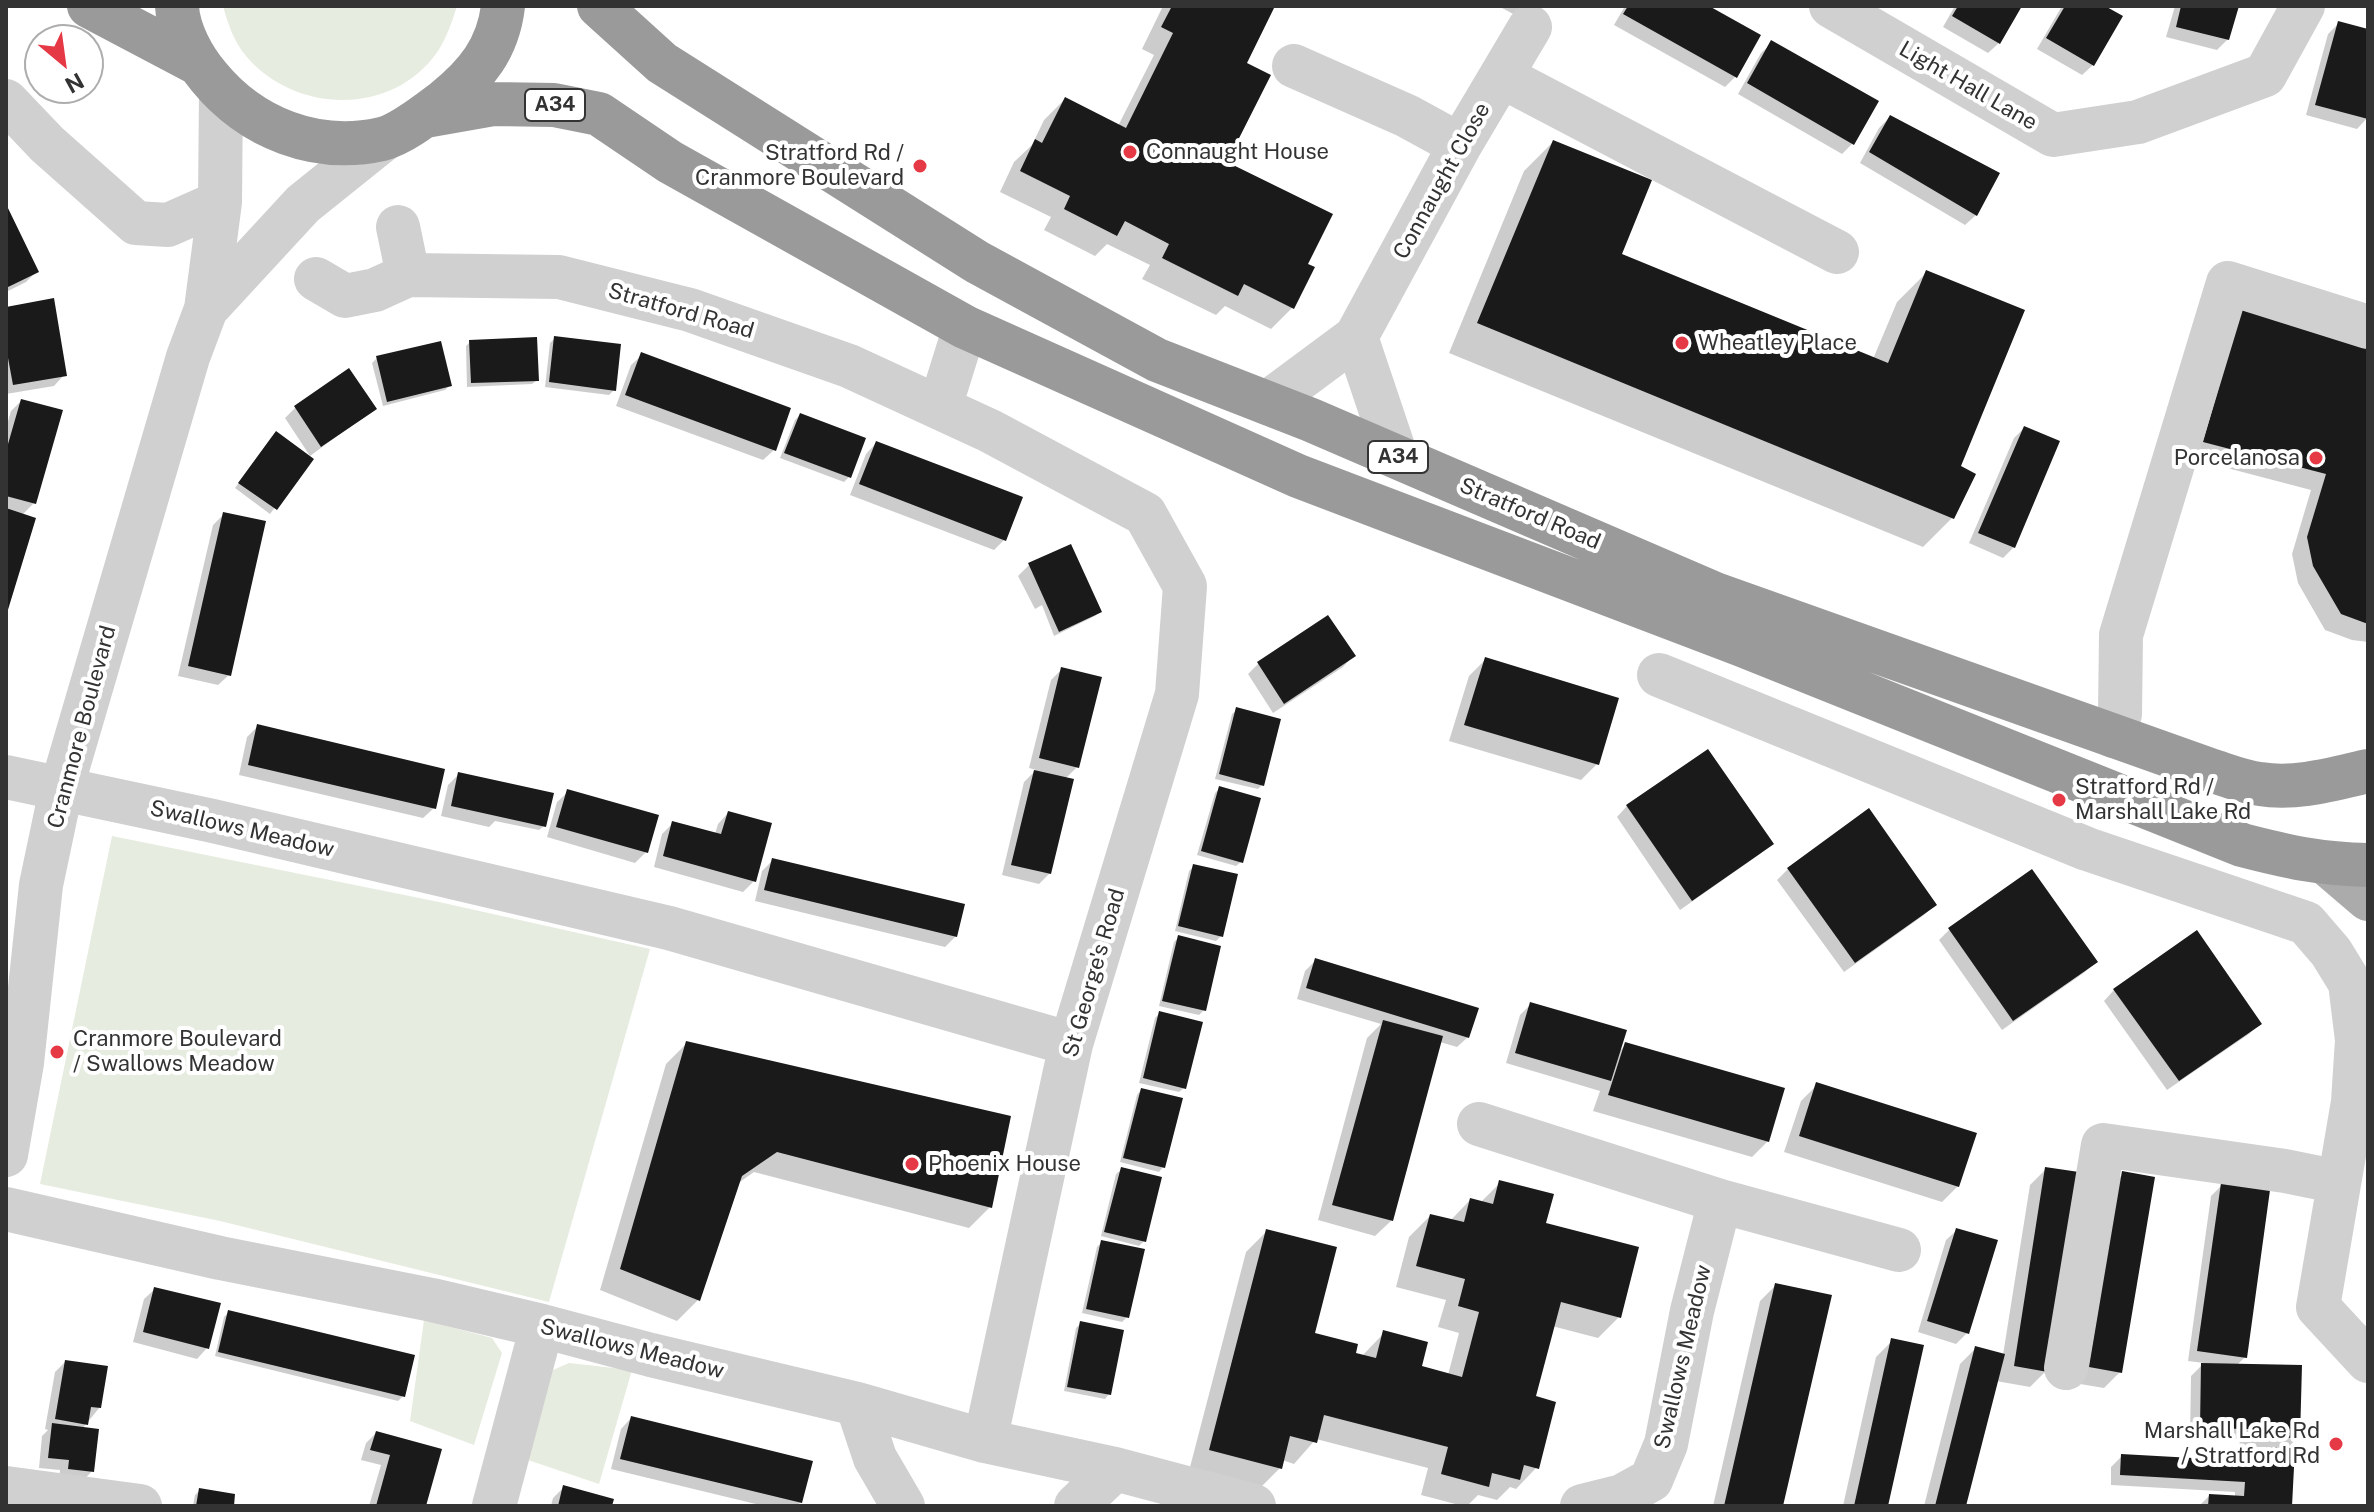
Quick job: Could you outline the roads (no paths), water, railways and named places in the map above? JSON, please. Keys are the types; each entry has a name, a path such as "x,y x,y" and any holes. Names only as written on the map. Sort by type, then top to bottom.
{"highway":[{"name":"A34","path":"89,6 209,77 256,119 291,136 335,143 384,139 425,116 470,80 492,47 503,6"},
{"name":"A34","path":"177,6 177,19 209,77"},
{"name":"Stratford Road","path":"599,6 662,63 977,262 1157,360 1396,456 1715,594 2210,770 2259,784 2310,784 2368,771"},
{"name":"Stratford Road","path":"425,116 493,104 554,105 599,114 670,162 965,327 1298,476 1742,645 2242,845 2292,858 2348,865"}],"main road":[{"path":"2348,865 2368,899"}],"street":[{"name":"Light Hall Lane","path":"1831,6 2053,135 2138,122 2265,75 2303,6"},
{"name":"Connaught Close","path":"1267,403 1356,337 1460,145 1530,27"},
{"path":"1294,66 1407,116 1460,145"},
{"path":"1501,76 1837,252"},
{"name":"Cranmore Boulevard","path":"6,1155 22,1063 41,885 61,790 188,357 206,309 220,202 209,77"},
{"path":"6,101 47,144 136,223 168,225 220,202"},
{"name":"Cranmore Boulevard","path":"206,309 303,204 384,139"},
{"path":"398,227 408,275"},
{"name":"Stratford Road","path":"316,279 345,296 375,290 408,275 559,277 690,310 849,366 990,431 1145,514"},
{"path":"2113,736 2120,714 2121,635 2228,283 2368,327"},
{"path":"940,407 965,327"},
{"path":"1356,337 1396,456"},
{"name":"St George's Road","path":"985,1441 1071,1044 1177,694 1185,586 1145,514"},
{"path":"1659,675 2087,849 2306,923 2331,952 2350,983 2357,1040 2353,1102 2318,1307 2368,1361"},
{"name":"Swallows Meadow","path":"6,777 213,821 669,928 1071,1044"},
{"path":"1479,1124 1720,1201 1899,1250"},
{"path":"2066,1368 2103,1145 2285,1171 2339,1182"},
{"name":"Swallows Meadow","path":"1611,1503 1651,1480 1666,1444 1692,1311 1720,1201"},
{"name":"Swallows Meadow","path":"6,1209 542,1326 857,1404 985,1441 1115,1469 1254,1506"},
{"path":"494,1506 542,1326"},
{"path":"857,1404 875,1458 903,1506"},
{"path":"1076,1506 1115,1469"},
{"path":"6,1488 140,1506"}],"place":[{"name":"Connaught House","path":"1130,152"},
{"name":"Stratford Rd / Cranmore Boulevard","path":"920,166"},
{"name":"Wheatley Place","path":"1682,343"},
{"name":"Porcelanosa","path":"2316,458"},
{"name":"Stratford Rd / Marshall Lake Rd","path":"2059,800"},
{"name":"Cranmore Boulevard / Swallows Meadow","path":"57,1052"},
{"name":"Phoenix House","path":"912,1164"},
{"name":"Marshall Lake Rd / Stratford Rd","path":"2336,1444"}]}
